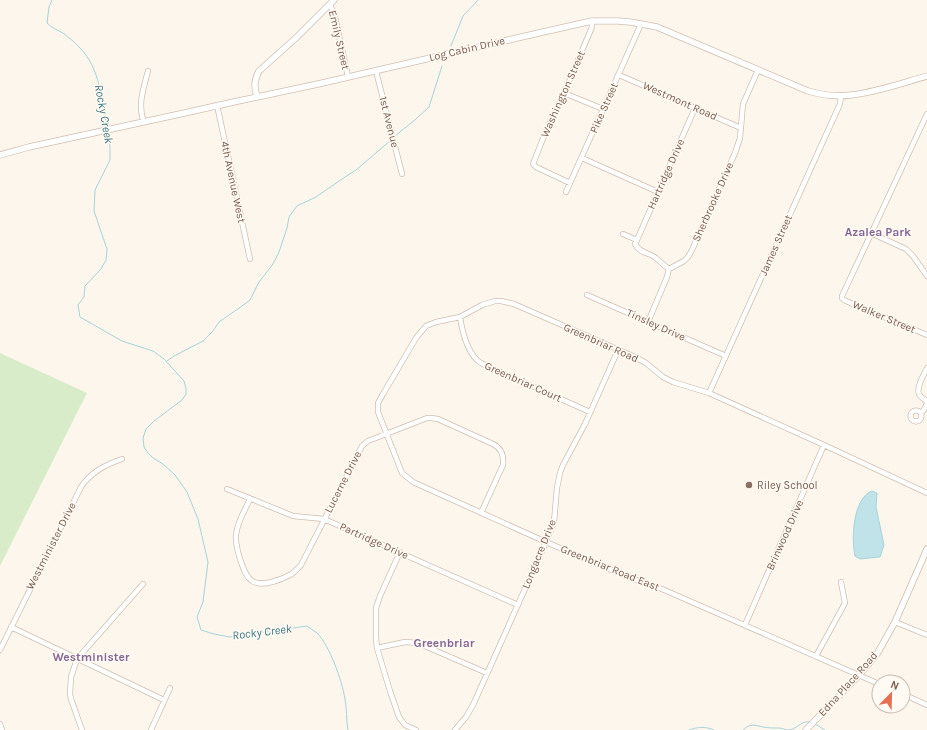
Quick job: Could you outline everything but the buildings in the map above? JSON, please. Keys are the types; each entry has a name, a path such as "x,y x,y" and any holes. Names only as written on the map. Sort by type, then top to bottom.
{"street":[{"name":"Emily Street","path":"332,2 332,9 348,77"},
{"path":"257,96 254,83 259,71 297,37 332,2"},
{"name":"Log Cabin Drive","path":"0,155 257,96 318,84 592,22 618,21 641,24 666,30 808,91 830,95 841,96 874,91 927,76"},
{"name":"Washington Street","path":"570,183 534,166 533,162 592,27 592,22"},
{"name":"Pike Street","path":"566,192 641,24"},
{"name":"Sherbrooke Drive","path":"669,269 684,261 692,250 735,153 740,138 743,104 758,70"},
{"path":"144,122 141,114 141,102 148,71"},
{"name":"1st Avenue","path":"376,71 402,174"},
{"name":"Westmont Road","path":"619,75 741,128"},
{"path":"564,93 603,109"},
{"name":"James Street","path":"709,393 840,104 841,96"},
{"name":"4th Avenue West","path":"217,105 250,259"},
{"name":"Hartridge Drive","path":"637,240 695,108"},
{"path":"927,114 871,233 906,250 913,256 927,276"},
{"path":"582,158 658,192"},
{"name":"Walker Street","path":"871,233 842,298 927,335"},
{"path":"623,234 637,240 635,244 638,249 655,257 669,269 648,322"},
{"name":"Tinsley Drive","path":"587,295 726,356"},
{"name":"Greenbriar Road","path":"387,434 378,412 378,404 416,338 426,326 436,322 460,317 482,305 495,301 501,301 514,304 635,357 646,363 663,377 673,382 709,393 927,493"},
{"name":"Greenbriar Court","path":"460,317 466,340 477,360 590,412"},
{"name":"Longacre Drive","path":"455,730 466,717 473,705 546,542 554,522 557,488 563,465 582,430 618,350"},
{"path":"921,413 924,410 927,401 919,395 918,388 927,368"},
{"name":"Lucerne Drive","path":"250,498 238,526 236,543 246,574 251,580 258,584 266,584 290,575 301,565 353,460 362,446 368,441 427,418 431,418 438,419 496,446 502,454 503,465 481,513"},
{"name":"Greenbriar Road East","path":"387,434 402,473 413,482 546,542 626,576 662,589 871,680"},
{"name":"Brinwood Drive","path":"745,625 824,445"},
{"name":"Westminister Drive","path":"0,650 81,487 96,471 122,459"},
{"name":"Partridge Drive","path":"227,489 293,516 324,519 518,605"},
{"name":"Edna Place Road","path":"806,730 877,654 895,622 927,549"},
{"path":"400,552 376,608 375,622 377,648 399,717 405,725 416,730"},
{"path":"816,656 845,603 841,582"},
{"path":"82,730 70,694 71,677 77,659 143,584"},
{"path":"895,622 927,635"},
{"path":"11,627 164,700"},
{"path":"377,648 405,642 418,643 487,673"},
{"path":"151,730 170,688"},
{"path":"911,698 927,705"},
{"path":"0,724 2,730"}],"green space":[{"path":"0,353 87,393 0,566"}],"water":[{"path":"872,491 877,493 876,507 884,545 880,557 860,559 855,556 854,549 853,540 855,520 857,510 861,502 866,495"}],"waterway":[{"name":"Rocky Creek","path":"52,0 49,7 47,23 76,43 92,64 99,85 107,128"},
{"path":"451,46 463,16 478,0"},
{"path":"395,136 429,107 442,66"},
{"name":"Rocky Creek","path":"108,133 110,160 95,190 94,211 107,249 106,260 101,269 85,286 84,297 78,305 80,317 122,341 153,351 164,359 184,381 186,394 182,400 154,421 146,429 143,438 144,447 148,453 175,475 187,492 198,519 208,562 203,602 197,617 201,630 230,637 307,626 317,633 322,639 335,664 345,699 348,730"},
{"path":"167,361 203,341 213,331 219,322 250,300 259,282 273,264 279,252 289,217 297,206 316,197 356,170 391,140"},
{"path":"743,730 748,726 753,725 791,730 804,722 811,722"},
{"path":"815,724 825,730"},
{"path":"689,730 702,727 714,730"}],"place":[{"name":"Riley School","path":"749,485"}],"district":[{"name":"Azalea Park","path":"878,232"},
{"name":"Greenbriar","path":"444,643"},
{"name":"Westminister","path":"91,657"}]}
